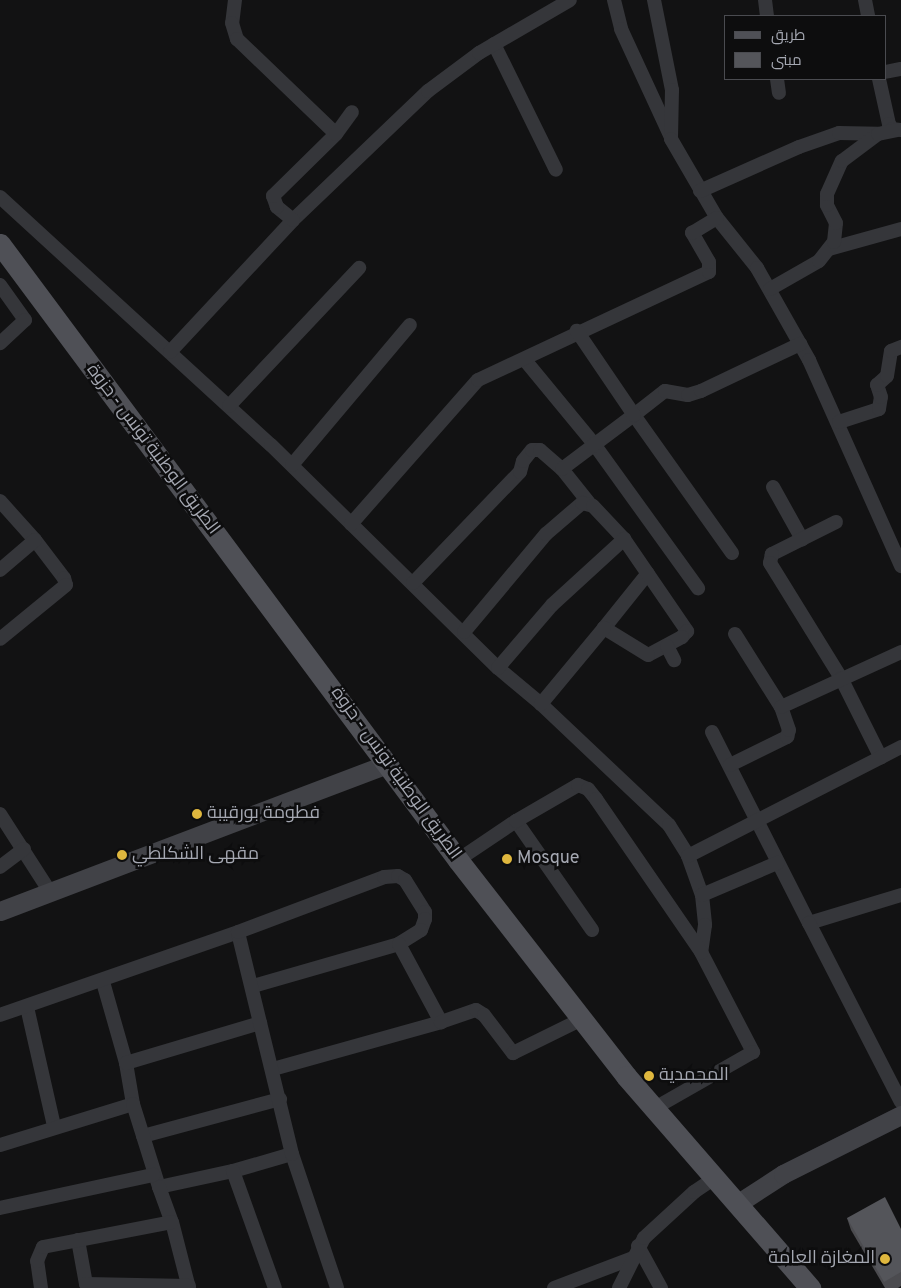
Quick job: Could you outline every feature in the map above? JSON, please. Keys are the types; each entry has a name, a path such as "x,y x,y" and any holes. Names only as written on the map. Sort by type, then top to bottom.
{"main road":[{"name":"الطريق الوطنية تونس - حزوة","path":"0,244 388,763 458,860 582,1019 810,1288"}],"street":[{"path":"235,0 232,23 237,39 336,134"},
{"path":"170,352 293,220 428,91 494,44 570,0"},
{"path":"614,0 624,38 672,139 700,191 717,218 745,251 770,289 800,344 838,422 901,566"},
{"path":"654,0 672,90 672,139"},
{"path":"764,0 767,15"},
{"path":"865,0 868,15"},
{"path":"494,44 556,170"},
{"path":"886,72 901,69"},
{"path":"776,80 779,93"},
{"path":"879,80 889,124 899,130"},
{"path":"293,220 277,207 274,196 336,134 352,112"},
{"path":"700,191 798,147 839,133 878,134 899,130"},
{"path":"770,289 819,261 830,249 834,242 836,224 827,205 827,194 835,171 842,160 878,134"},
{"path":"0,196 292,465 464,632 498,668 541,704 669,825 688,856 702,894 705,925 701,952"},
{"path":"351,524 468,388 577,331 709,272 709,262 692,232 717,218"},
{"path":"830,249 901,229"},
{"path":"229,406 359,268"},
{"path":"0,285 25,320 0,343"},
{"path":"292,465 410,325"},
{"path":"577,331 732,553"},
{"path":"562,470 665,391 688,395 800,344"},
{"path":"838,422 879,409 881,397 877,385 887,376 891,351 901,347"},
{"path":"524,359 594,444 698,588"},
{"path":"413,583 520,472 523,461 532,450 540,450 562,470 624,539 687,631 667,646 652,654 644,654 604,628"},
{"path":"773,487 802,539"},
{"path":"0,501 35,540 64,578 66,585 0,638"},
{"path":"464,632 546,534 582,503 590,503"},
{"path":"836,522 772,554 770,563 841,678 881,758"},
{"path":"498,668 552,605 624,539"},
{"path":"0,570 35,540"},
{"path":"541,704 648,574"},
{"path":"730,765 787,737 790,730 781,707 735,634"},
{"path":"667,646 674,660"},
{"path":"781,707 901,652"},
{"path":"712,732 730,765 777,864 810,923 901,1102"},
{"path":"688,856 901,747"},
{"path":"0,911 388,763"},
{"path":"458,860 567,789 578,785 588,789 701,952 752,1052 656,1108"},
{"path":"0,814 50,892"},
{"path":"516,821 592,930"},
{"path":"0,867 24,849"},
{"path":"702,894 777,864"},
{"path":"0,1015 103,982 391,875 405,880 425,912 421,930 399,944 253,986"},
{"path":"810,923 901,895"},
{"path":"238,932 253,986 260,1023 273,1069 292,1154 334,1287"},
{"path":"399,944 441,1022"},
{"path":"78,1240 86,1286 189,1287 172,1222 156,1181 132,1104 126,1063 103,982"},
{"path":"27,1007 54,1126"},
{"path":"273,1069 441,1022 476,1010 484,1015 513,1053 582,1019"},
{"path":"126,1063 260,1023"},
{"path":"143,1136 280,1099"},
{"path":"0,1145 54,1126 132,1104"},
{"path":"737,1204 783,1174 901,1115"},
{"path":"0,1208 156,1181 233,1171 292,1154"},
{"path":"233,1171 275,1288"},
{"path":"619,1288 635,1252 694,1192 715,1178"},
{"path":"42,1288 38,1252 51,1243 78,1240 172,1222"},
{"path":"554,1288 635,1252"},
{"path":"635,1252 661,1288"}],"building":[{"name":"المغازة العامة","path":"885,1197 901,1229 901,1272 884,1282 847,1218"}],"place":[{"name":"فطومة بورقيبة","path":"197,814"},
{"name":"مقهى الشكلطي","path":"122,855"},
{"name":"Mosque","path":"507,859"},
{"name":"المحمدية","path":"649,1076"},
{"name":"المغازة العامة","path":"885,1259"}]}
